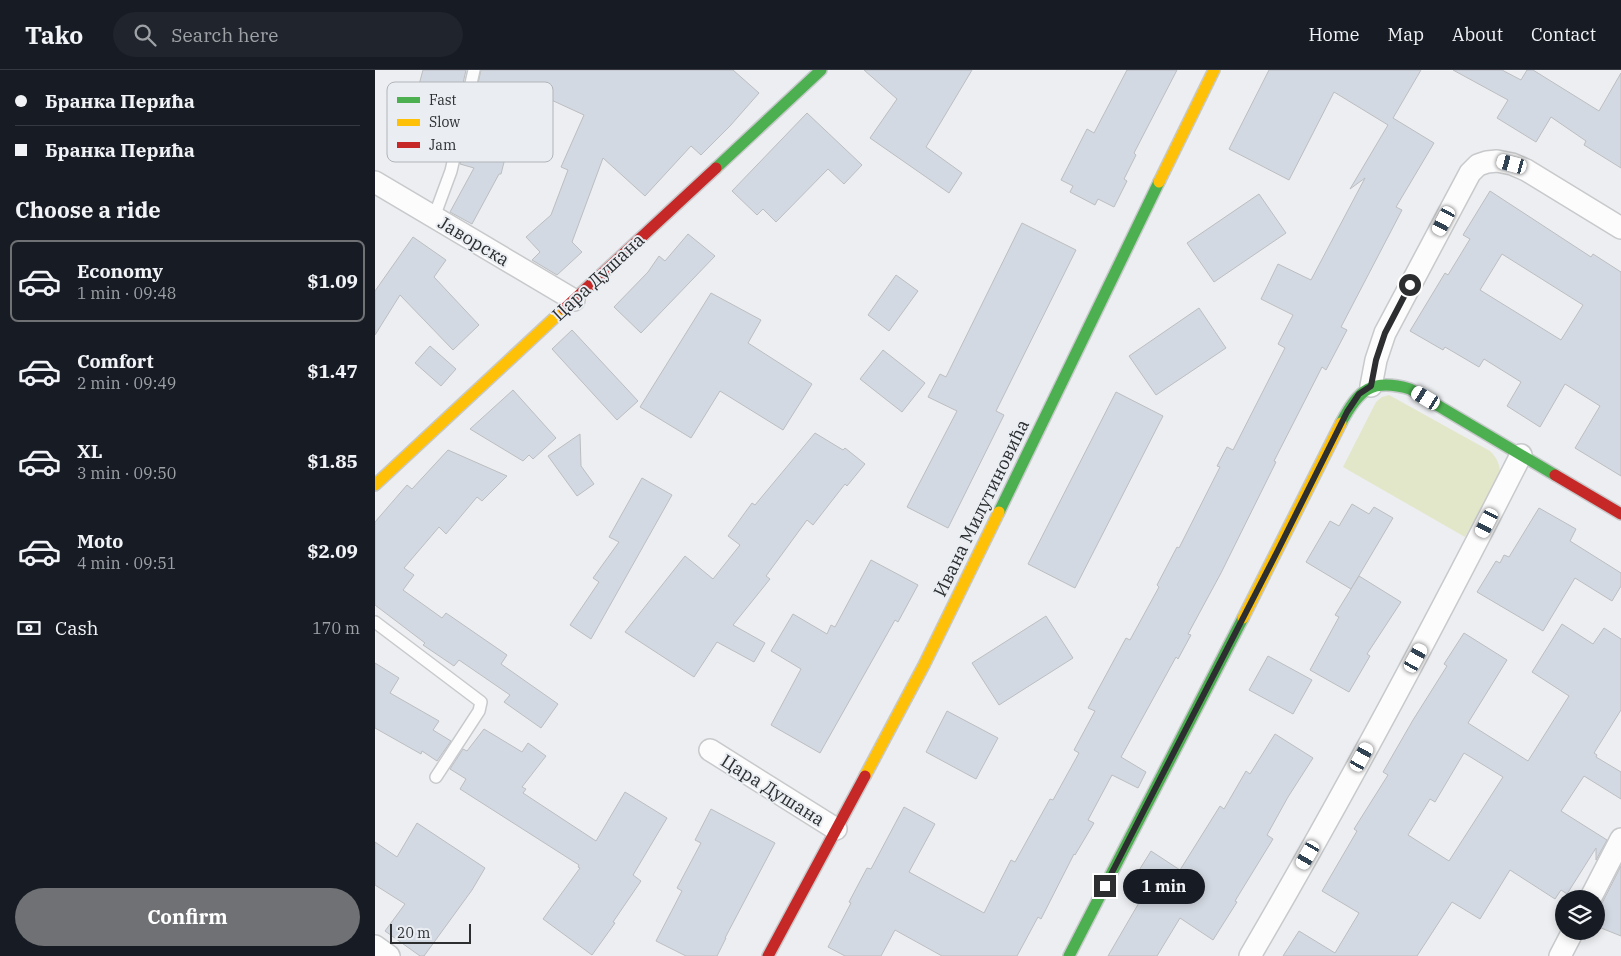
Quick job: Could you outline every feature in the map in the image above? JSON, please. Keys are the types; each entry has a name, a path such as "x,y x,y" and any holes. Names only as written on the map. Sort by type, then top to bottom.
{"street":[{"name":"Цара Душана","path":"375,485 821,70"},
{"name":"Ивана Милутиновића","path":"768,956 924,665 1214,70"},
{"path":"1371,386 1376,360 1385,333 1470,173 1478,165 1497,161 1526,170 1621,228"},
{"name":"Јаворска","path":"375,182 574,300"},
{"path":"1069,956 1273,561 1347,412 1359,394 1371,386 1385,383 1410,389 1621,514"},
{"path":"1250,956 1326,823 1434,625 1521,455"},
{"name":"Цара Душана","path":"710,750 836,829"},
{"path":"1595,890 1621,839"},
{"path":"1560,956 1568,940"},
{"path":"375,946 389,956"}],"lane":[{"path":"434,217 453,162"},
{"path":"375,622 481,702 479,711 436,778"}],"green space":[{"path":"1389,395 1490,451 1499,464 1500,475 1465,537 1343,467 1376,402 1382,397"}],"building":[{"path":"423,70 466,70 463,82 420,82"},
{"path":"481,70 733,70 759,93 701,155 691,146 645,196 603,158 572,242 582,252 557,275 532,260 540,252 526,237 551,215 568,170 561,167 584,115 553,101 553,82 478,82"},
{"path":"864,70 972,70 926,147 962,173 949,193 870,138 897,99"},
{"path":"1127,70 1177,70 1134,153 1136,155 1124,179 1127,181 1114,207 1098,199 1095,205 1070,192 1073,186 1061,180 1087,129 1094,133"},
{"path":"1269,70 1421,70 1393,118 1434,143 1396,207 1402,210 1341,327 1347,330 1326,370 1322,367 1274,461 1276,462 1221,573 1188,634 1191,635 1178,659 1176,657 1121,757 1146,772 1138,788 1112,775 1088,820 1094,823 1074,854 1041,919 1038,917 1017,956 942,956 895,930 881,956 845,956 828,947 867,868 871,869 904,807 935,824 909,872 984,913 1011,860 1015,862 1050,799 1053,800 1079,753 1074,750 1095,711 1088,708 1126,638 1130,640 1220,467 1217,466 1227,447 1233,450 1285,348 1278,344 1293,315 1261,299 1278,264 1311,280 1365,178 1350,189 1388,125 1334,92 1289,180 1229,149"},
{"path":"1453,70 1502,70 1521,80 1527,70 1533,70 1599,111 1621,73 1621,168 1584,145 1586,141 1551,117 1536,142 1497,118 1508,100"},
{"path":"807,113 862,165 844,184 828,169 776,222 763,209 757,215 732,191"},
{"path":"460,162 504,162 501,174 499,174 472,224 450,212 474,168 460,164"},
{"path":"1490,191 1591,257 1593,254 1621,272 1621,476 1575,448 1600,406 1565,384 1540,427 1507,406 1521,382 1484,359 1479,367 1445,347 1443,350 1410,331 1445,273 1448,275 1470,239 1463,235","holes":["1502,254 1583,305 1561,340 1480,290"]},
{"path":"1259,194 1286,233 1214,282 1187,243"},
{"path":"1022,223 1076,250 996,411 1004,415 948,528 907,507 957,411 928,397 940,374 946,377"},
{"path":"688,234 715,256 641,333 614,307 648,272 659,256 665,261"},
{"path":"413,237 446,260 434,277 479,325 453,350 400,295 375,335 375,291"},
{"path":"896,275 918,291 889,331 868,315"},
{"path":"711,293 761,320 748,343 812,384 783,430 720,391 691,438 640,407"},
{"path":"1199,308 1226,348 1156,395 1129,356"},
{"path":"572,330 638,401 617,420 552,349"},
{"path":"430,346 456,369 441,386 415,363"},
{"path":"883,350 925,383 902,412 860,379"},
{"path":"513,390 556,438 533,459 529,455 523,461 470,429"},
{"path":"1116,392 1163,416 1075,588 1028,564"},
{"path":"815,433 843,450 845,448 865,464 847,486 845,484 813,525 807,520 766,576 770,579 733,625 765,643 754,662 717,642 694,677 625,632 685,556 713,579 740,545 728,536 752,503 755,505"},
{"path":"580,434 581,466 594,484 577,496 548,456"},
{"path":"448,450 507,476 482,501 477,497 446,534 439,527 404,568 414,575 403,590 442,618 446,613 507,655 501,664 558,704 541,728 504,702 510,695 459,660 454,666 423,645 425,643 375,605 375,522 407,485 412,489"},
{"path":"642,478 672,495 591,639 570,625 599,582 593,578 619,542 609,537"},
{"path":"1352,504 1369,514 1374,507 1393,518 1351,589 1306,562 1330,521 1339,526"},
{"path":"1539,508 1576,529 1570,541 1621,573 1621,586 1612,601 1575,578 1543,631 1477,592 1496,561 1500,563 1504,555 1509,557"},
{"path":"871,560 918,585 898,622 895,620 820,753 771,725 801,669 771,651 793,614 827,634 831,625 835,627"},
{"path":"1359,576 1401,602 1367,654 1370,656 1349,692 1310,670 1339,617 1335,615"},
{"path":"1046,616 1073,658 999,705 972,663"},
{"path":"1562,624 1593,644 1604,628 1621,639 1621,710 1594,753 1597,755 1596,757 1621,772 1621,799 1584,776 1561,811 1607,840 1596,860 1596,848 1570,890 1555,890 1555,899 1510,870 1480,919 1452,902 1417,956 1283,956 1299,931 1335,953 1359,913 1322,891 1357,831 1354,829 1388,775 1383,772 1447,666 1444,664 1464,633 1507,660 1468,723 1528,761 1569,696 1532,672","holes":["1464,753 1503,777 1449,861 1408,835 1430,799 1435,802"]},
{"path":"1268,656 1312,680 1293,714 1249,690"},
{"path":"375,663 399,678 390,693 439,721 433,730 451,741 437,761 422,751 421,754 375,728"},
{"path":"947,711 998,738 976,779 926,752"},
{"path":"484,729 522,752 528,743 546,756 522,787 526,789 523,793 596,841 625,792 667,818 633,875 641,881 613,922 615,923 592,955 543,919 580,868 578,867 579,865 460,789 466,779 450,769 463,749 467,751"},
{"path":"1275,734 1313,758 1267,835 1273,839 1213,940 1180,918 1157,956 1108,956 1147,889 1133,880 1151,851 1180,870 1220,806 1224,809 1246,771 1250,774"},
{"path":"711,809 775,843 717,956 686,956 656,941 682,891 677,888 701,843 695,840"},
{"path":"417,823 485,868 472,890 424,956 420,956 385,931 405,904 375,885 375,842 397,857"},
{"path":"1621,866 1621,936 1605,930 1605,897"}],"traffic: fast":[{"path":"716,168 821,70"},
{"path":"999,512 1159,182"},
{"path":"1341,423 1354,402 1368,389 1386,385 1410,389 1555,475"},
{"path":"1069,956 1243,618"}],"traffic: slow":[{"path":"1159,182 1214,70"},
{"path":"375,485 564,309"},
{"path":"1243,618 1341,423"},
{"path":"865,776 924,665 999,512"}],"traffic: jam":[{"path":"564,309 716,168"},
{"path":"1555,475 1621,514"},
{"path":"768,956 865,776"}],"route":[{"path":"1105,886 1347,412 1359,394 1371,386 1376,360 1385,333 1410,285"}]}
